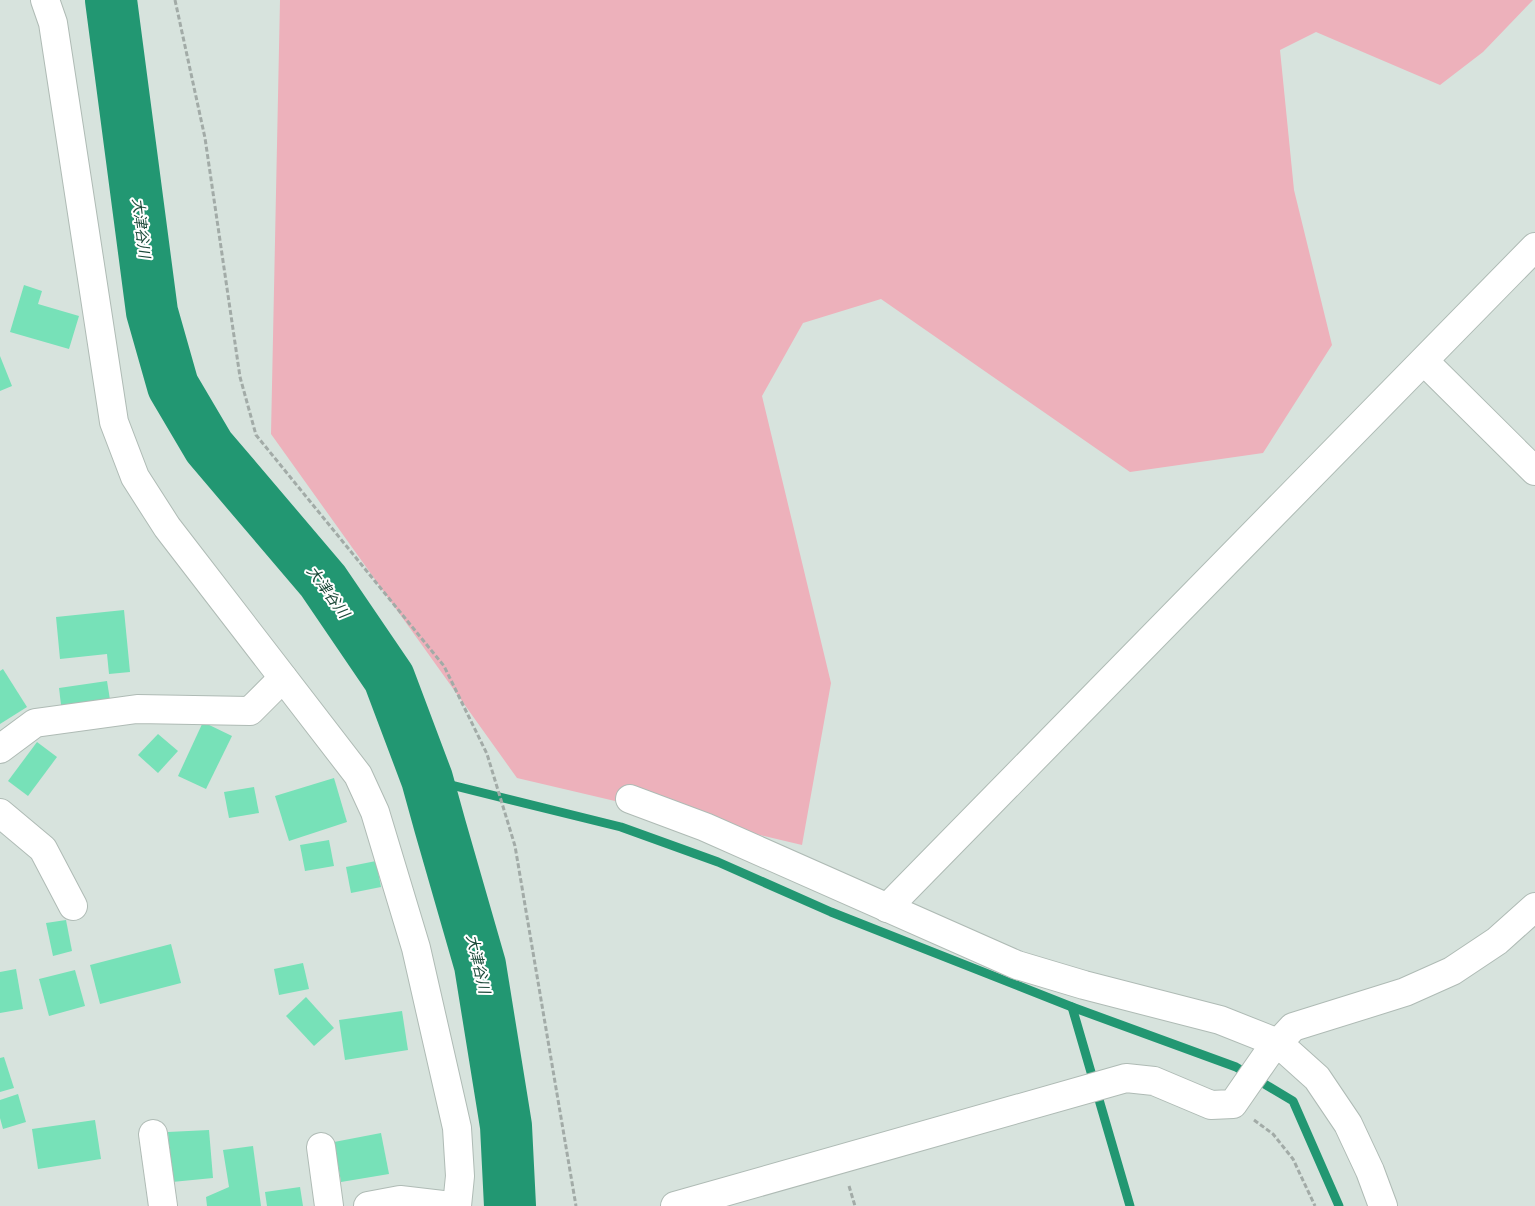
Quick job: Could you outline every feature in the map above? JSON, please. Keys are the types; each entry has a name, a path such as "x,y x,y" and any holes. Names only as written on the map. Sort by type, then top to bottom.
{"street":[{"path":"45,0 53,23 114,422 135,477 167,527 358,775 375,812 416,948 456,1128 460,1176 457,1206"},
{"path":"887,908 1535,247"},
{"path":"1424,361 1535,471"},
{"path":"0,749 35,723 137,709 250,711 283,678"},
{"path":"630,799 705,827 1017,965 1084,985 1220,1020 1273,1049 1317,1078 1348,1124 1370,1171 1383,1206"},
{"path":"0,813 43,849 73,906"},
{"path":"675,1206 1126,1078 1154,1081 1211,1105 1236,1099 1273,1049 1293,1027 1406,992 1452,971 1497,941 1535,907"},
{"path":"153,1134 164,1206"},
{"path":"321,1147 329,1206"},
{"path":"368,1206 400,1200 451,1206"}],"path":[{"path":"175,0 205,138 240,377 256,435 444,666 486,754 515,846 576,1206"},
{"path":"1236,1099 1273,1134 1288,1153 1315,1206"}],"shaded area":[{"path":"280,0 1533,0 1483,52 1440,85 1316,32 1280,50 1294,190 1332,345 1263,453 1130,472 881,299 803,323 762,396 831,683 802,845 517,778 271,434"}],"building":[{"path":"24,285 42,291 38,304 79,316 69,349 10,332"},
{"path":"0,356 12,386 0,391"},
{"path":"124,610 130,672 109,674 107,654 60,659 56,617"},
{"path":"3,669 27,707 0,724 0,671"},
{"path":"107,681 111,706 62,713 59,688"},
{"path":"203,722 232,736 206,789 178,776"},
{"path":"158,734 178,751 158,773 138,755"},
{"path":"37,742 57,757 28,796 8,781"},
{"path":"334,778 347,822 289,841 275,796"},
{"path":"254,787 259,813 229,818 224,792"},
{"path":"329,840 334,866 305,871 300,845"},
{"path":"376,861 381,887 351,893 346,867"},
{"path":"66,920 72,951 53,956 46,923"},
{"path":"171,944 181,983 100,1004 90,965"},
{"path":"303,963 309,989 279,995 274,969"},
{"path":"16,969 23,1009 0,1013 0,972"},
{"path":"75,970 85,1006 49,1016 39,979"},
{"path":"306,997 334,1028 314,1046 286,1016"},
{"path":"402,1011 408,1050 345,1060 339,1020"},
{"path":"4,1057 14,1088 0,1092 0,1058"},
{"path":"18,1094 26,1122 3,1129 0,1118 0,1100"},
{"path":"95,1120 101,1159 38,1169 32,1129"},
{"path":"209,1130 213,1178 172,1182 168,1132"},
{"path":"381,1133 389,1174 341,1182 334,1142"},
{"path":"253,1146 261,1206 207,1206 206,1197 229,1187 223,1150"},
{"path":"300,1187 303,1206 267,1206 265,1192"}],"waterway":[{"name":"大津谷川","path":"111,0 152,312 173,386 209,447 323,581 389,678 427,779 480,965 506,1126 510,1206"},
{"path":"427,779 621,827 718,862 831,912 1072,1007 1236,1067 1293,1101 1339,1206"},
{"path":"1072,1007 1130,1206"}]}
